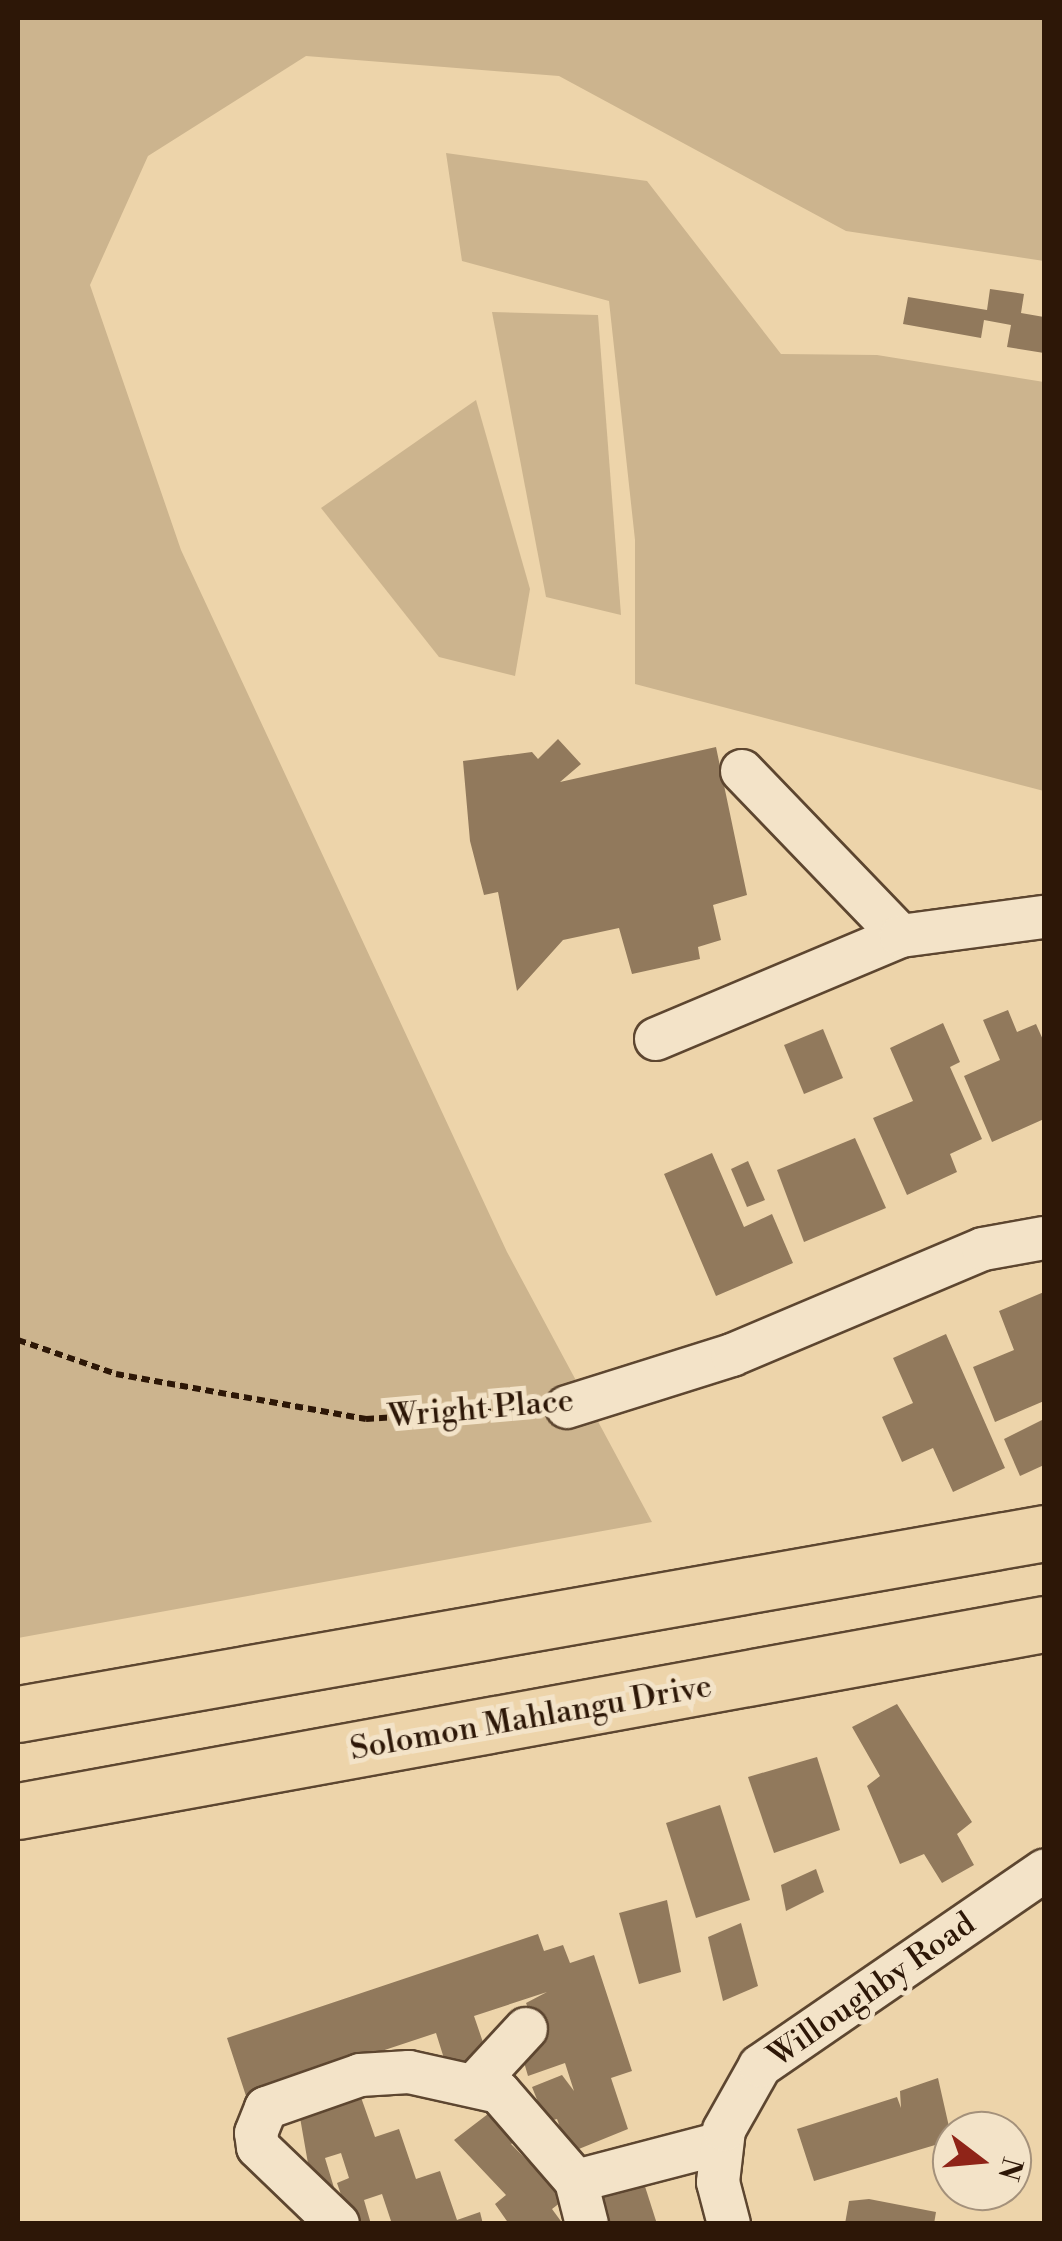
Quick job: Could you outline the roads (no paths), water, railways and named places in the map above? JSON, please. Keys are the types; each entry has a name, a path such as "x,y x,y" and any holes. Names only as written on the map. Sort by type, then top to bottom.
{"highway":[{"path":"18,1714 1044,1533"},
{"name":"Solomon Mahlangu Drive","path":"18,1811 1044,1624"}],"street":[{"path":"742,772 901,936"},
{"path":"656,1039 901,936 1044,917"},
{"name":"Wright Place","path":"567,1407 732,1356 983,1249 1044,1238"},
{"name":"Willoughby Road","path":"723,2136 760,2066 1044,1871"},
{"path":"476,2084 526,2029"},
{"path":"338,2224 258,2147 266,2108 382,2072 476,2084 513,2104 576,2181 587,2224"},
{"path":"576,2181 723,2136 718,2182 729,2224"}]}
